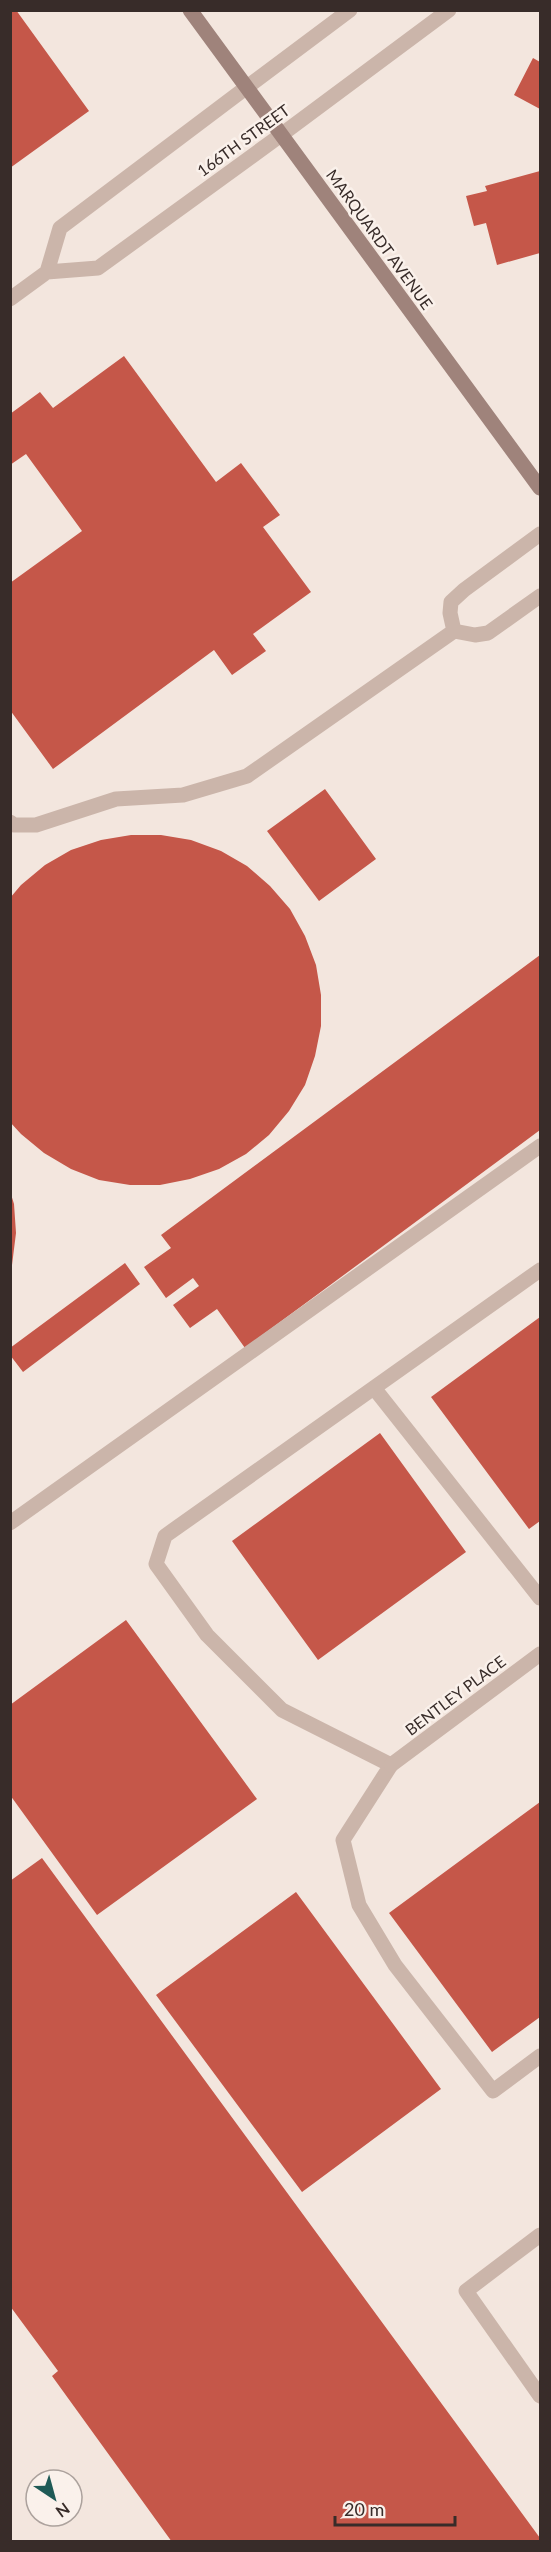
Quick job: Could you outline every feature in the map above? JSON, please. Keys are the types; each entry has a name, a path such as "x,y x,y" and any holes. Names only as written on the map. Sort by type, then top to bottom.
{"main road":[{"name":"MARQUARDT AVENUE","path":"190,10 540,488"}],"street":[{"path":"10,299 47,272 60,228 350,10"},
{"name":"166TH STREET","path":"47,272 98,268 449,10"},
{"path":"454,631 450,613 451,602 540,534"},
{"path":"10,822 14,825 36,825 116,799 183,795 247,776 454,631 475,635 488,633 540,596"},
{"path":"10,1523 540,1146"},
{"path":"540,1270 165,1536 156,1564 207,1635 282,1710 391,1765 343,1840 359,1905 395,1965 493,2091 540,2056"},
{"path":"374,1388 540,1598"},
{"name":"BENTLEY PLACE","path":"391,1765 540,1654"},
{"path":"540,2235 466,2291 540,2396"}],"building":[{"path":"10,10 16,10 89,111 10,168"},
{"path":"533,58 540,62 540,109 514,95"},
{"path":"540,171 540,253 497,265 486,223 474,226 466,196 487,191 485,186"},
{"path":"124,356 216,482 241,463 280,515 263,527 311,592 253,634 266,651 232,675 214,650 53,769 10,710 10,583 82,531 26,454 10,465 10,414 40,392 53,408"},
{"path":"325,789 376,859 319,901 267,831"},
{"path":"131,835 161,835 191,840 221,851 247,866 270,886 290,909 305,936 316,965 321,995 321,1026 315,1056 305,1085 289,1111 269,1135 246,1154 219,1169 190,1179 160,1185 130,1185 99,1180 71,1169 44,1153 10,1122 10,898 21,885 45,865 71,850 101,840"},
{"path":"540,955 540,1130 245,1348 217,1309 190,1328 173,1305 199,1286 193,1278 166,1298 144,1267 171,1248 161,1235"},
{"path":"10,1191 14,1204 16,1233 12,1265"},
{"path":"125,1263 140,1284 23,1372 10,1355 10,1348"},
{"path":"540,1317 540,1521 529,1529 431,1397"},
{"path":"380,1433 466,1552 318,1660 232,1541"},
{"path":"126,1620 257,1799 97,1915 10,1795 10,1705"},
{"path":"540,1802 540,2017 492,2052 389,1913"},
{"path":"42,1858 540,2538 540,2542 172,2542 52,2376 58,2371 10,2306 10,1881"},
{"path":"296,1892 441,2089 302,2192 156,1995"}]}
